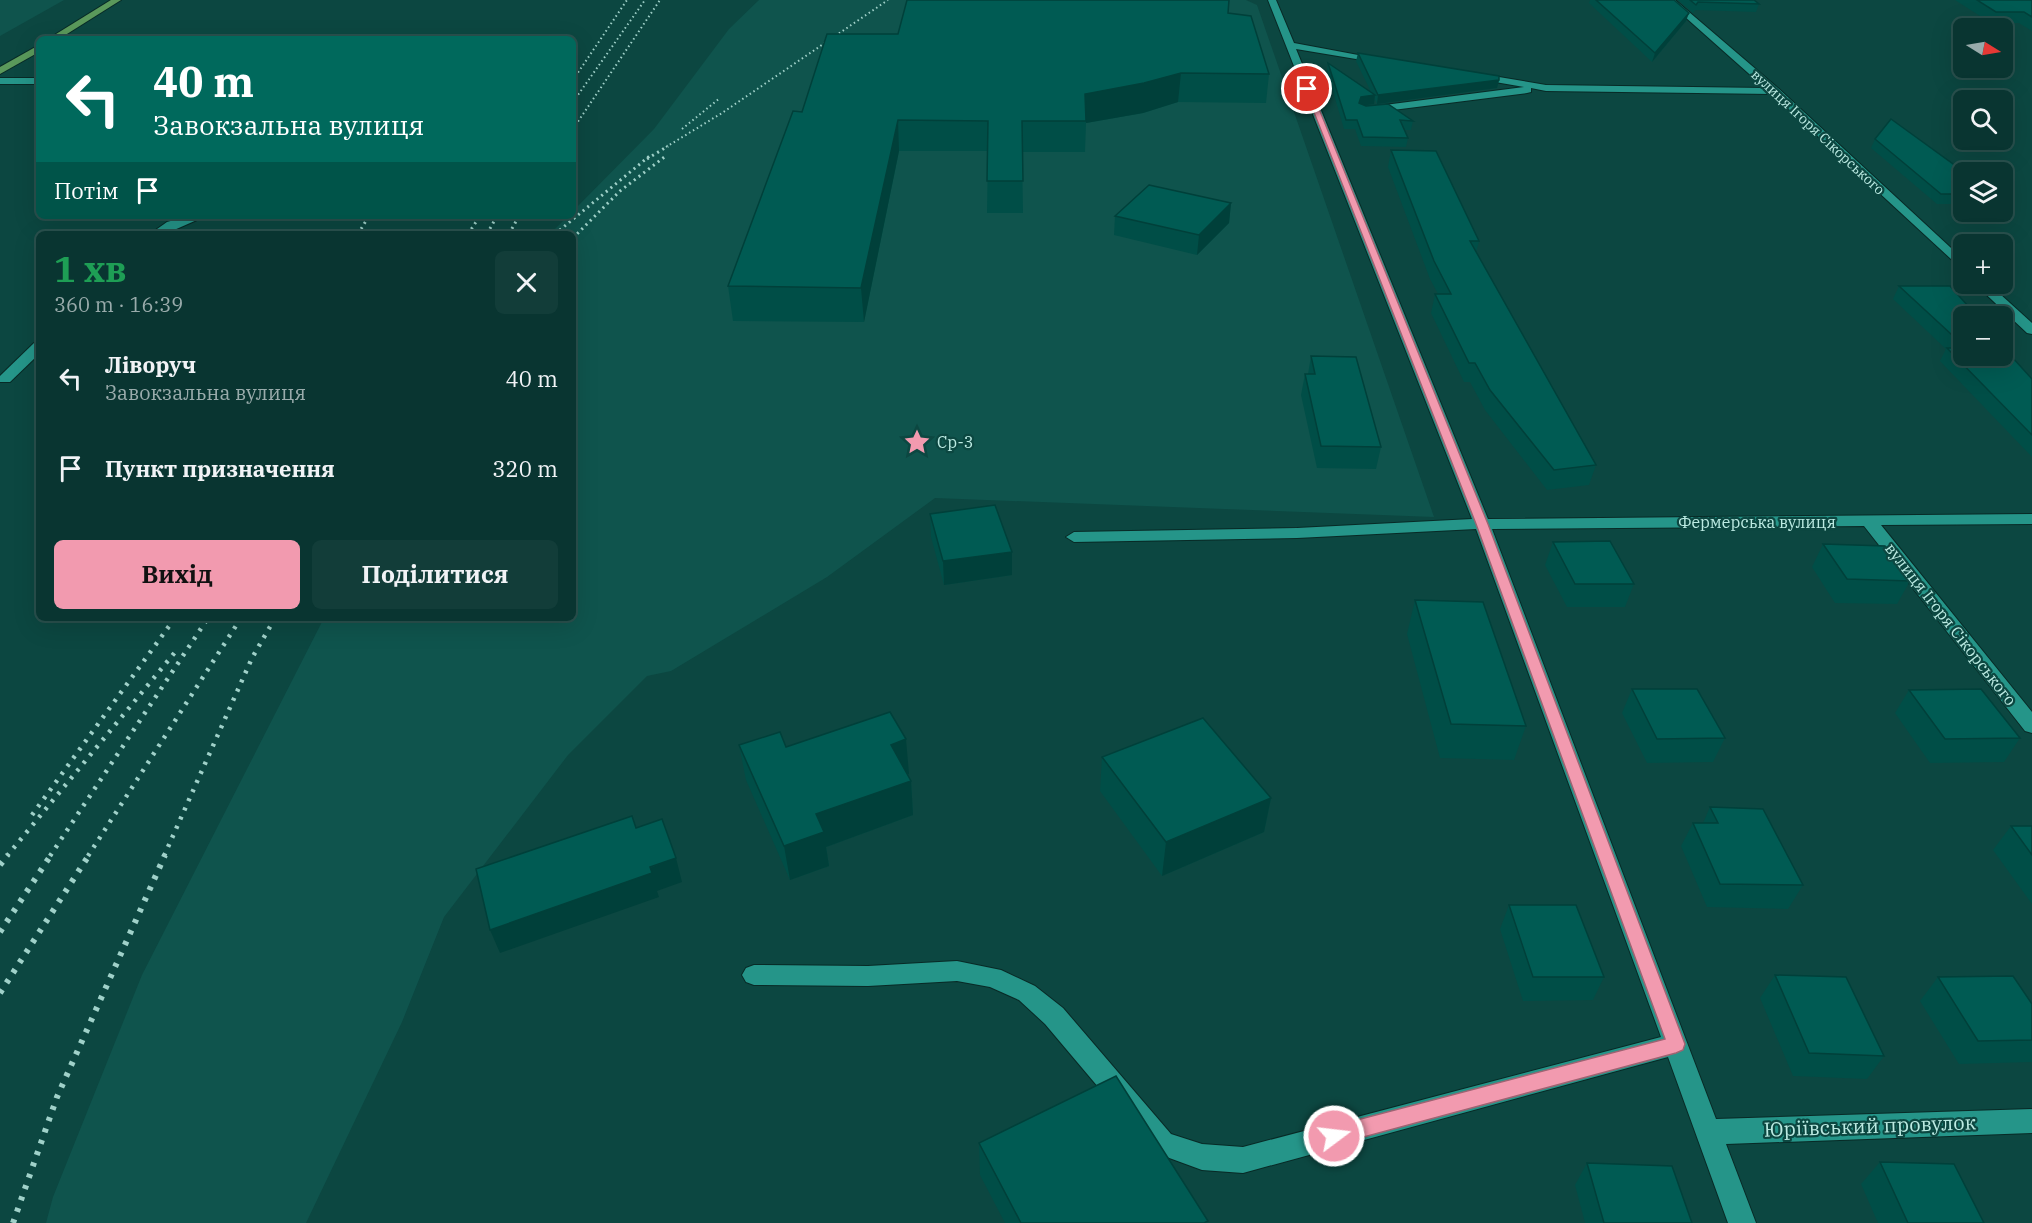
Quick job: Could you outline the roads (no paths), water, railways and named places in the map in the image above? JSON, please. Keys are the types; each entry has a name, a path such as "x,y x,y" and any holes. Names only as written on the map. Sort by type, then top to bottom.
{"main road":[{"path":"58,36 117,0"},
{"path":"0,71 36,50"}],"street":[{"path":"1272,0 1482,524 1742,1223"},
{"name":"вулиця Ігоря Сікорського","path":"1670,0 1775,91 1953,257"},
{"path":"1290,45 1395,63"},
{"path":"1464,74 1546,88"},
{"path":"0,81 36,81"},
{"path":"1364,110 1546,88 1775,91"},
{"path":"161,231 190,219"},
{"path":"1993,294 2032,330"},
{"path":"2,380 36,349"},
{"name":"Фермерська вулиця","path":"1074,537 1297,532 1482,524 2032,519"},
{"name":"вулиця Ігоря Сікорського","path":"1870,522 2032,726"},
{"path":"754,975 868,976 957,971 993,977 1027,993 1054,1016 1162,1143 1202,1157 1243,1160 1676,1044"},
{"name":"Юріївський провулок","path":"1708,1132 2032,1121"}],"railway":[{"path":"576,76 627,0"},
{"path":"576,98 645,0"},
{"path":"576,125 660,0"},
{"path":"666,147 722,113 888,0"},
{"path":"682,129 720,98"},
{"path":"647,159 668,146"},
{"path":"576,217 652,154"},
{"path":"576,235 620,191 667,155"},
{"path":"360,231 367,219"},
{"path":"470,231 478,219"},
{"path":"489,231 495,219"},
{"path":"511,231 517,219"},
{"path":"559,231 573,219"},
{"path":"32,815 173,621"},
{"path":"50,856 206,621"},
{"path":"88,856 239,621"},
{"path":"164,856 252,658 273,621"},
{"path":"7,856 176,651"},
{"path":"0,865 8,855"},
{"path":"0,932 51,855"},
{"path":"0,993 89,855"},
{"path":"13,1223 57,1097 165,855"}],"place":[{"name":"Ср-3","path":"917,442"}]}
